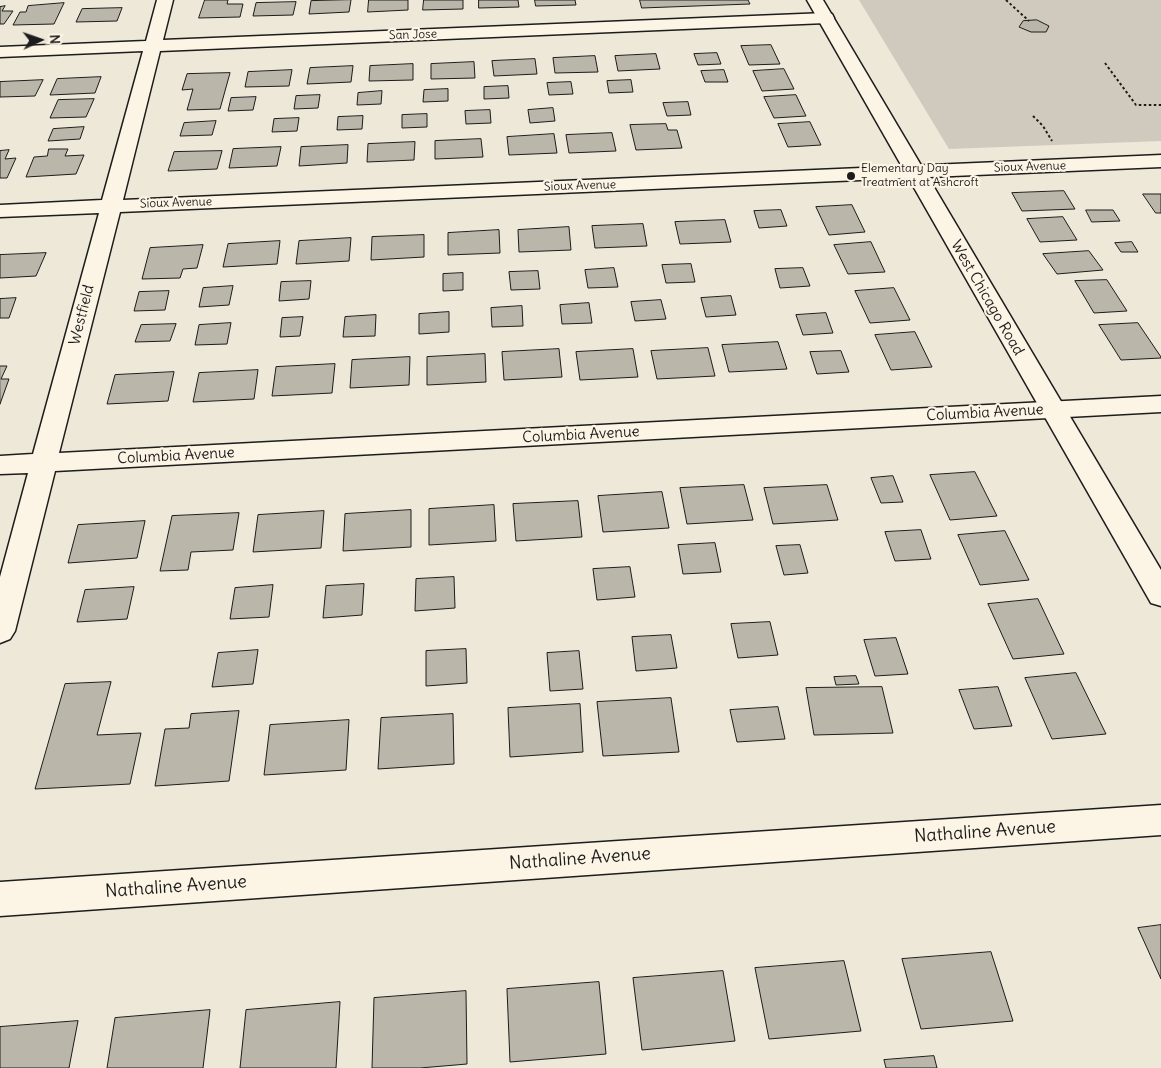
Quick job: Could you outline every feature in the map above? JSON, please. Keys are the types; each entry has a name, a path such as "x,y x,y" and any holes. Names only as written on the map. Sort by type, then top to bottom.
{"street":[{"name":"Westfield","path":"0,630 165,0"},
{"name":"San Jose","path":"0,52 153,46 820,9"},
{"name":"West Chicago Road","path":"820,9 913,172 1161,595"},
{"name":"Sioux Avenue","path":"0,211 1161,161"},
{"name":"Columbia Avenue","path":"0,465 1161,404"},
{"name":"Nathaline Avenue","path":"0,898 1161,820"}],"path":[{"path":"1006,0 1029,21"},
{"path":"1105,63 1136,105 1161,105"},
{"path":"1033,116 1043,126 1056,148"}],"shaded area":[{"path":"859,0 1161,0 1161,141 949,149"}],"building":[{"path":"205,0 228,0 227,4 243,4 240,17 199,18"},
{"path":"351,0 349,12 309,14 311,1"},
{"path":"369,0 408,0 408,10 368,12"},
{"path":"424,0 463,0 463,9 423,10"},
{"path":"479,0 518,0 519,7 479,8"},
{"path":"535,0 575,0 576,5 536,6"},
{"path":"640,0 748,0 750,4 642,8"},
{"path":"296,2 293,15 253,16 256,3"},
{"path":"64,3 54,24 13,25 20,12 26,12 28,6"},
{"path":"5,6 2,11 13,11 4,24 0,24 0,7"},
{"path":"122,8 117,21 76,22 82,9"},
{"path":"1037,20 1049,26 1046,32 1031,32 1019,27 1023,21"},
{"path":"771,45 780,64 749,65 741,46"},
{"path":"717,53 721,64 698,65 694,54"},
{"path":"656,54 660,69 618,71 615,56"},
{"path":"595,56 598,72 555,73 553,58"},
{"path":"535,59 537,74 494,76 492,61"},
{"path":"474,62 475,78 431,79 431,64"},
{"path":"413,64 413,80 369,81 370,66"},
{"path":"353,66 351,82 307,84 310,68"},
{"path":"784,69 794,89 762,91 753,71"},
{"path":"292,70 289,86 245,87 248,72"},
{"path":"724,70 728,82 705,82 701,71"},
{"path":"230,73 220,109 187,110 193,89 182,90 187,74"},
{"path":"101,77 95,93 50,95 57,79"},
{"path":"43,80 35,96 0,97 0,82"},
{"path":"631,80 633,92 609,93 607,81"},
{"path":"571,82 573,94 549,95 547,83"},
{"path":"508,86 509,98 484,99 484,87"},
{"path":"448,89 448,101 423,102 424,90"},
{"path":"382,91 381,104 357,105 358,93"},
{"path":"320,95 318,108 294,109 296,96"},
{"path":"796,95 806,116 774,118 764,97"},
{"path":"256,97 253,110 228,111 231,98"},
{"path":"94,99 86,117 50,118 58,100"},
{"path":"688,102 691,115 667,116 663,103"},
{"path":"553,108 555,121 530,123 528,110"},
{"path":"490,110 491,123 466,124 465,111"},
{"path":"427,114 427,127 402,128 402,115"},
{"path":"363,116 362,129 337,130 338,117"},
{"path":"299,118 297,131 272,132 274,119"},
{"path":"216,121 212,135 180,136 184,123"},
{"path":"810,122 821,145 788,147 778,124"},
{"path":"666,124 668,130 677,130 682,148 636,150 630,125"},
{"path":"84,127 80,139 48,141 53,129"},
{"path":"612,133 616,151 569,153 566,135"},
{"path":"554,134 557,153 509,155 507,137"},
{"path":"481,139 483,157 435,159 435,141"},
{"path":"415,142 414,160 367,162 368,144"},
{"path":"348,145 347,163 299,166 301,147"},
{"path":"281,147 277,166 229,168 233,149"},
{"path":"49,149 68,149 65,156 84,155 76,174 26,177 34,157 47,156"},
{"path":"9,150 5,159 16,158 7,178 0,178 0,151"},
{"path":"222,151 217,169 168,171 174,152"},
{"path":"1064,191 1075,209 1022,211 1012,193"},
{"path":"1143,194 1161,194 1161,213 1156,213"},
{"path":"852,205 865,232 829,235 816,207"},
{"path":"781,210 787,226 759,228 754,211"},
{"path":"1086,210 1113,210 1120,221 1092,222"},
{"path":"1063,217 1077,240 1040,242 1027,219"},
{"path":"725,220 731,242 680,244 675,222"},
{"path":"643,224 647,246 595,248 592,226"},
{"path":"569,227 571,250 519,252 518,230"},
{"path":"499,230 500,253 448,255 448,233"},
{"path":"424,235 424,257 371,260 372,237"},
{"path":"351,238 349,261 296,264 299,241"},
{"path":"280,241 277,264 223,267 228,244"},
{"path":"871,242 885,272 848,274 834,245"},
{"path":"1132,242 1138,252 1121,252 1115,243"},
{"path":"203,245 197,268 183,269 180,278 142,279 150,248"},
{"path":"1089,251 1103,270 1057,274 1043,254"},
{"path":"46,253 36,276 0,278 0,255"},
{"path":"691,264 695,282 666,283 662,265"},
{"path":"614,268 618,287 588,288 585,270"},
{"path":"803,268 810,286 780,288 775,269"},
{"path":"538,271 540,289 511,290 509,272"},
{"path":"463,273 463,290 443,291 443,274"},
{"path":"1107,280 1127,311 1094,313 1075,281"},
{"path":"311,281 309,299 279,301 281,282"},
{"path":"233,286 229,305 199,307 203,288"},
{"path":"894,288 910,320 870,323 855,291"},
{"path":"169,291 165,310 134,311 139,292"},
{"path":"731,296 736,315 706,317 701,298"},
{"path":"16,298 9,318 0,318 0,299"},
{"path":"661,300 666,319 635,321 631,302"},
{"path":"589,303 592,323 562,324 560,305"},
{"path":"522,306 523,326 492,327 491,308"},
{"path":"449,312 449,332 419,334 419,314"},
{"path":"826,313 833,333 803,335 796,315"},
{"path":"376,315 375,336 343,337 345,317"},
{"path":"303,317 300,336 280,337 282,318"},
{"path":"231,323 227,344 195,345 199,325"},
{"path":"1138,323 1161,358 1121,360 1099,325"},
{"path":"176,324 170,341 135,342 141,325"},
{"path":"915,332 932,367 891,370 875,335"},
{"path":"778,342 787,369 729,372 722,345"},
{"path":"708,348 715,376 657,379 651,351"},
{"path":"559,349 562,377 504,380 502,352"},
{"path":"633,349 638,377 580,380 576,352"},
{"path":"841,351 849,372 817,374 810,352"},
{"path":"485,354 486,382 427,385 427,357"},
{"path":"410,357 409,385 350,388 352,360"},
{"path":"335,364 332,393 272,396 276,367"},
{"path":"0,366 7,366 1,379 9,379 0,404"},
{"path":"258,370 254,399 193,402 199,373"},
{"path":"174,372 168,401 107,404 115,375"},
{"path":"975,472 997,516 950,520 930,475"},
{"path":"893,476 903,502 881,503 871,478"},
{"path":"744,485 753,520 687,524 680,488"},
{"path":"827,485 838,520 773,524 764,488"},
{"path":"662,492 669,528 603,532 598,496"},
{"path":"578,501 582,537 516,541 513,504"},
{"path":"494,505 496,541 429,545 429,509"},
{"path":"411,510 411,547 343,551 345,514"},
{"path":"324,511 321,548 253,552 258,515"},
{"path":"239,513 233,550 191,552 188,570 160,571 172,516"},
{"path":"145,521 137,558 68,563 78,525"},
{"path":"921,530 931,559 895,561 885,532"},
{"path":"1005,531 1029,580 980,585 958,535"},
{"path":"715,543 721,572 683,574 678,545"},
{"path":"800,545 808,573 784,575 776,546"},
{"path":"630,567 635,597 597,600 593,569"},
{"path":"454,577 455,608 415,611 416,579"},
{"path":"364,584 362,615 323,618 326,586"},
{"path":"273,585 269,617 230,619 235,588"},
{"path":"134,587 127,619 77,622 85,590"},
{"path":"1038,599 1064,654 1013,659 988,604"},
{"path":"770,622 778,655 738,658 731,624"},
{"path":"671,635 677,668 636,671 632,637"},
{"path":"896,638 908,674 875,676 864,640"},
{"path":"466,649 467,683 426,686 426,651"},
{"path":"258,650 253,684 212,687 218,653"},
{"path":"579,651 583,689 550,691 547,653"},
{"path":"1076,673 1106,734 1052,739 1025,678"},
{"path":"856,676 859,684 836,685 834,677"},
{"path":"111,682 97,735 141,733 130,784 35,789 65,684"},
{"path":"882,687 893,733 814,735 806,688"},
{"path":"998,687 1012,726 974,729 959,690"},
{"path":"671,698 679,752 603,756 597,702"},
{"path":"580,704 583,752 510,757 508,708"},
{"path":"778,707 785,739 737,742 730,710"},
{"path":"239,711 229,781 155,786 165,729 189,728 191,714"},
{"path":"453,714 454,764 378,769 381,718"},
{"path":"349,720 346,770 264,775 270,725"},
{"path":"1161,925 1161,979 1138,928"},
{"path":"991,952 1013,1021 921,1029 902,959"},
{"path":"844,961 861,1031 769,1039 755,968"},
{"path":"723,971 735,1041 642,1050 633,978"},
{"path":"599,982 606,1054 510,1062 507,989"},
{"path":"466,991 467,1064 420,1068 372,1068 374,998"},
{"path":"340,1002 336,1068 240,1068 246,1010"},
{"path":"210,1010 203,1068 107,1068 115,1018"},
{"path":"78,1021 69,1068 0,1068 0,1027"},
{"path":"934,1056 937,1068 886,1068 884,1060"}],"place":[{"name":"Elementary Day Treatment at Ashcroft","path":"851,176"}]}
